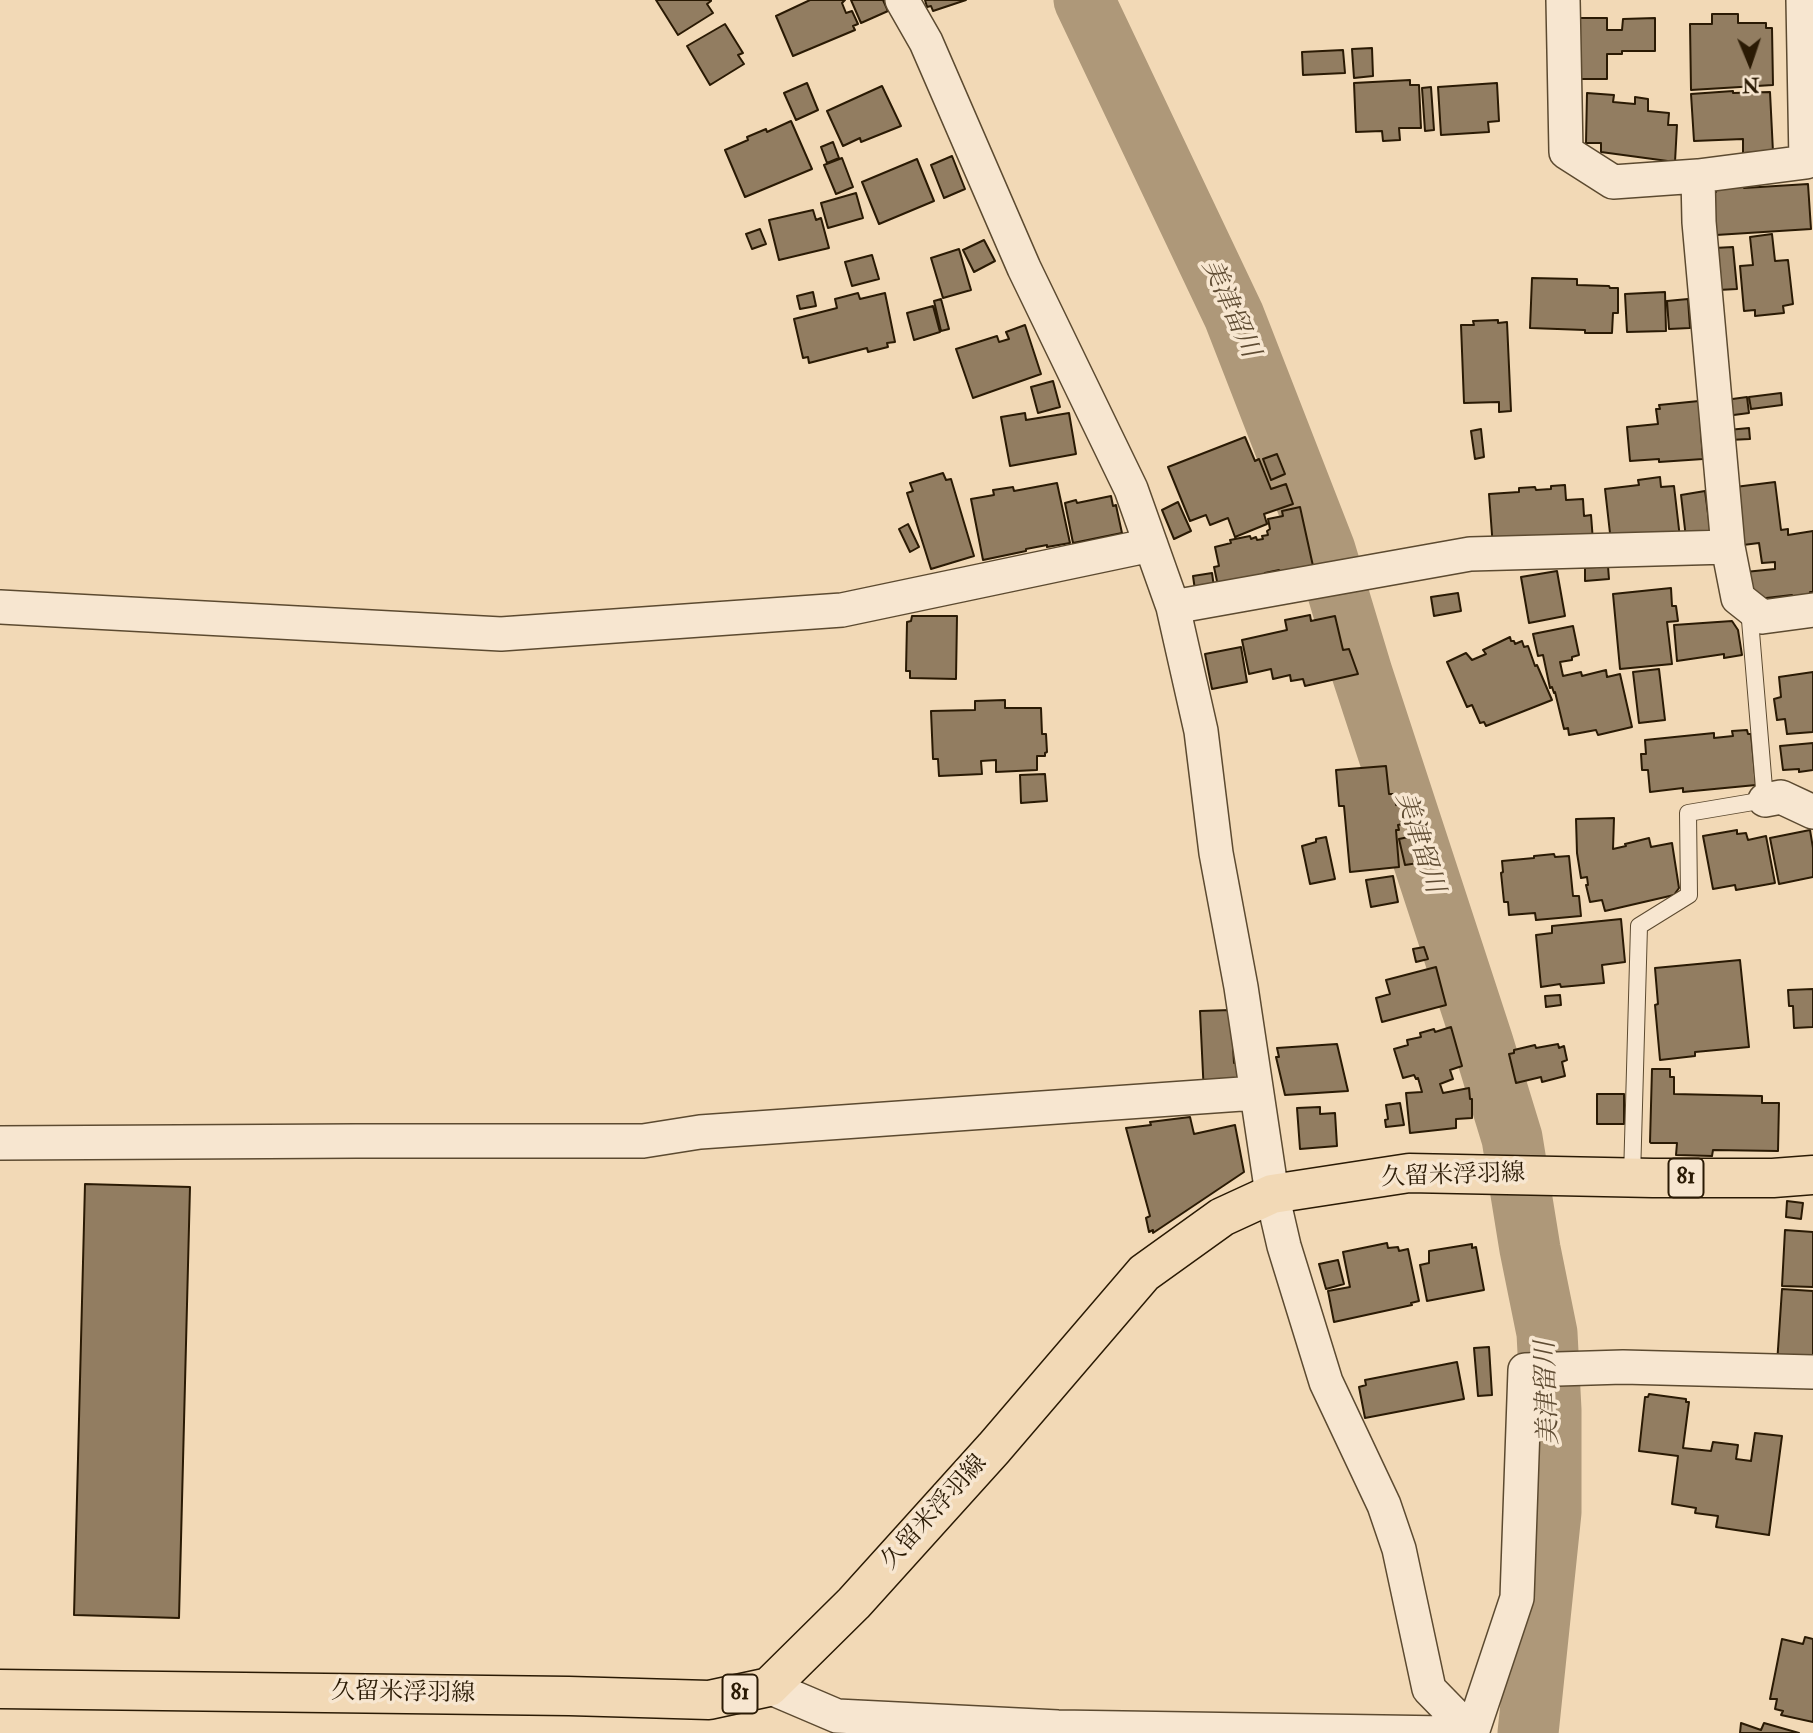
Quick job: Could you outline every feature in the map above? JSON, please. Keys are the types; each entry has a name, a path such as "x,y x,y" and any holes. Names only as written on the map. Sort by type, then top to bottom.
{"main road":[{"name":"久留米浮羽線","path":"0,1689 709,1700 769,1688 854,1603 994,1448 1144,1273 1222,1217 1272,1195 1409,1173 1773,1178 1813,1175"}],"street":[{"path":"902,0 926,42 1024,268 1131,489 1173,607 1201,731 1216,853 1241,986 1272,1195 1284,1246 1325,1382 1384,1505 1399,1549 1429,1689 1472,1733 1517,1598 1525,1370 1623,1367 1813,1372"},
{"path":"1563,0 1566,152 1614,182 1698,176 1806,162 1802,0"},
{"path":"1698,176 1699,222 1728,547 1738,598 1762,617 1813,610"},
{"path":"0,607 501,634 842,610 1151,545"},
{"path":"1173,607 1470,554 1728,547"},
{"path":"1765,800 1781,797 1813,813"},
{"path":"0,1143 643,1142 700,1132 1256,1093"},
{"path":"769,1688 837,1716 1058,1727 1447,1733"}],"lane":[{"path":"1632,1177 1639,926 1689,895 1688,813 1765,800 1748,606"}],"building":[{"path":"656,0 711,0 707,4 713,13 678,35"},
{"path":"810,0 845,0 842,3 846,13 852,11 858,24 853,26 855,30 793,56 776,16"},
{"path":"851,0 883,0 888,11 861,23"},
{"path":"925,0 966,0 933,11 931,6 927,7"},
{"path":"1712,14 1738,14 1738,23 1766,23 1766,28 1772,28 1773,85 1691,90 1690,24 1712,24"},
{"path":"1580,18 1607,18 1607,30 1622,30 1623,19 1655,18 1655,51 1607,54 1607,79 1579,79"},
{"path":"725,24 743,53 738,55 744,64 710,85 687,46"},
{"path":"1372,48 1373,76 1354,78 1352,49"},
{"path":"1343,50 1345,73 1303,75 1302,52"},
{"path":"1410,80 1410,85 1419,85 1421,128 1399,128 1400,140 1383,141 1382,131 1356,132 1354,83"},
{"path":"807,83 818,110 796,120 784,93"},
{"path":"1497,83 1499,121 1488,122 1489,132 1441,135 1438,87"},
{"path":"882,86 901,126 843,146 827,111"},
{"path":"1431,87 1434,130 1425,131 1422,88"},
{"path":"1770,92 1773,152 1743,153 1743,139 1694,141 1691,94"},
{"path":"1587,93 1614,95 1613,102 1635,104 1635,97 1648,99 1648,111 1669,113 1668,125 1677,125 1675,162 1601,152 1601,143 1586,143"},
{"path":"791,121 812,169 745,197 725,150 748,140 747,137 766,129 767,132"},
{"path":"833,142 839,158 827,163 821,147"},
{"path":"952,156 965,189 944,198 931,165"},
{"path":"842,158 853,187 836,194 824,165"},
{"path":"917,159 934,201 879,224 862,182"},
{"path":"1808,184 1811,229 1716,235 1716,187"},
{"path":"856,193 863,218 828,228 821,203"},
{"path":"813,210 816,220 821,218 829,248 779,260 769,220"},
{"path":"760,229 766,244 752,249 746,234"},
{"path":"1772,234 1775,261 1788,260 1793,304 1783,306 1784,313 1755,316 1755,310 1744,311 1740,266 1753,265 1750,237"},
{"path":"984,240 995,261 974,272 963,250"},
{"path":"1733,247 1737,289 1718,290 1714,248"},
{"path":"959,249 971,290 943,298 931,258"},
{"path":"872,255 879,279 852,286 845,262"},
{"path":"1532,278 1577,279 1577,285 1618,288 1618,313 1613,313 1612,333 1530,328"},
{"path":"813,292 816,306 800,309 797,296"},
{"path":"1665,292 1666,331 1627,332 1625,294"},
{"path":"858,293 860,299 885,293 895,342 887,343 888,347 868,352 867,348 809,363 808,357 803,358 794,319 837,308 835,299"},
{"path":"941,299 949,329 941,331 934,301"},
{"path":"1688,299 1690,328 1669,329 1667,301"},
{"path":"933,306 940,332 914,340 907,313"},
{"path":"1498,320 1498,323 1507,322 1511,411 1499,412 1499,402 1464,403 1461,325 1474,325 1473,321"},
{"path":"1025,325 1041,374 973,398 956,349 997,336 999,342 1009,339 1006,332"},
{"path":"1053,381 1060,407 1038,413 1031,387"},
{"path":"1781,393 1782,405 1751,409 1749,397"},
{"path":"1747,397 1749,413 1726,416 1725,400"},
{"path":"1699,401 1703,459 1630,461 1627,427 1658,424 1656,409 1660,409 1659,405"},
{"path":"1025,413 1026,420 1069,413 1076,454 1010,466 1001,417"},
{"path":"1749,428 1750,439 1729,440 1728,430"},
{"path":"1481,429 1484,457 1475,459 1471,431"},
{"path":"1245,437 1255,461 1259,459 1271,489 1286,484 1293,504 1264,514 1267,524 1235,537 1228,518 1210,525 1206,515 1190,521 1168,467"},
{"path":"1277,454 1285,474 1271,480 1263,459"},
{"path":"943,473 946,480 951,479 974,556 931,569 907,493 913,491 910,483"},
{"path":"1660,477 1661,487 1674,486 1680,538 1611,542 1605,489 1639,485 1638,480"},
{"path":"1775,482 1781,530 1788,529 1788,535 1813,531 1813,592 1810,592 1811,597 1793,600 1792,595 1749,600 1745,572 1775,569 1775,562 1762,563 1759,543 1743,545 1735,487"},
{"path":"1057,483 1070,543 1026,549 983,560 971,499 994,495 993,490 1013,487 1014,491"},
{"path":"1565,485 1566,500 1583,499 1584,516 1591,515 1593,541 1493,548 1489,494 1519,492 1519,488 1535,487 1536,490"},
{"path":"1705,491 1711,535 1686,538 1681,495"},
{"path":"1111,496 1113,506 1116,505 1122,533 1073,543 1065,503"},
{"path":"1178,502 1191,531 1174,539 1162,510"},
{"path":"1300,507 1313,566 1280,573 1279,570 1265,573 1265,576 1218,586 1214,567 1219,566 1215,547 1231,543 1230,540 1250,536 1251,539 1263,539 1262,536 1268,535 1267,531 1270,529 1268,519 1283,516 1282,511"},
{"path":"908,524 919,547 910,552 899,529"},
{"path":"1608,566 1609,579 1585,581 1585,568"},
{"path":"1557,571 1565,616 1529,623 1521,577"},
{"path":"1212,573 1214,587 1195,590 1193,576"},
{"path":"1671,588 1672,606 1676,606 1678,621 1667,622 1672,664 1620,669 1613,594"},
{"path":"1458,593 1461,611 1434,616 1431,597"},
{"path":"1310,615 1311,621 1335,616 1343,650 1349,649 1358,674 1305,686 1303,679 1291,681 1290,675 1273,679 1271,669 1249,674 1242,640 1287,630 1285,620"},
{"path":"912,616 957,616 956,679 910,678 910,671 906,671 907,622 911,621"},
{"path":"1732,621 1738,630 1742,655 1724,658 1724,654 1677,661 1674,625"},
{"path":"1573,626 1579,655 1572,657 1572,660 1560,662 1563,676 1581,672 1582,676 1606,670 1607,677 1620,674 1632,727 1598,735 1596,730 1569,735 1568,728 1564,729 1555,692 1550,688 1543,655 1538,656 1533,634"},
{"path":"1510,637 1515,644 1522,641 1524,647 1528,646 1552,700 1486,726 1484,722 1480,723 1472,705 1467,707 1447,662 1466,653 1472,660 1486,654 1483,650"},
{"path":"1241,647 1247,682 1212,689 1205,654"},
{"path":"1659,669 1665,720 1639,723 1633,672"},
{"path":"1813,672 1813,732 1787,734 1785,719 1777,720 1774,699 1781,697 1779,677"},
{"path":"1005,700 1005,708 1041,708 1042,734 1046,734 1047,752 1045,756 1037,756 1037,770 996,772 996,760 981,761 982,774 939,776 938,759 933,759 931,711 975,710 975,701"},
{"path":"1747,730 1748,734 1751,734 1756,785 1683,792 1683,788 1650,792 1648,770 1642,770 1641,754 1646,754 1645,740 1714,733 1714,738 1733,736 1732,731"},
{"path":"1813,743 1813,770 1783,770 1780,746"},
{"path":"1386,766 1389,794 1395,794 1396,805 1408,802 1412,822 1398,825 1399,830 1396,830 1399,867 1350,872 1344,806 1339,806 1336,770"},
{"path":"1045,774 1047,801 1021,803 1020,775"},
{"path":"1614,818 1613,849 1649,838 1651,847 1672,843 1679,888 1674,895 1605,911 1602,900 1590,902 1587,877 1581,878 1576,819"},
{"path":"1737,830 1737,834 1746,833 1748,840 1766,836 1775,883 1736,890 1735,885 1713,889 1703,836"},
{"path":"1810,830 1813,877 1779,884 1770,838"},
{"path":"1413,836 1418,863 1405,865 1399,839"},
{"path":"1326,837 1335,879 1310,884 1302,846"},
{"path":"1554,854 1555,857 1569,856 1573,896 1579,896 1581,916 1536,920 1535,913 1509,915 1508,902 1504,902 1502,861"},
{"path":"1393,876 1398,902 1371,907 1366,880"},
{"path":"1621,919 1625,962 1602,965 1604,983 1541,987 1536,935 1552,933 1552,926"},
{"path":"1424,947 1428,959 1416,962 1413,949"},
{"path":"1740,960 1749,1047 1695,1052 1695,1056 1660,1060 1655,968"},
{"path":"1436,967 1446,1005 1382,1022 1376,998 1390,994 1386,980"},
{"path":"1813,989 1813,1027 1794,1028 1793,1006 1789,1006 1788,990"},
{"path":"1560,995 1561,1005 1546,1007 1545,996"},
{"path":"1231,1010 1239,1093 1204,1095 1200,1011"},
{"path":"1451,1027 1462,1066 1450,1070 1453,1079 1440,1084 1443,1093 1469,1088 1472,1118 1456,1119 1456,1128 1410,1133 1406,1093 1422,1092 1418,1078 1414,1075 1403,1078 1394,1049 1408,1045 1407,1040 1421,1037 1420,1033"},
{"path":"1337,1044 1348,1091 1285,1095 1276,1057 1279,1057 1277,1048"},
{"path":"1558,1044 1559,1048 1564,1046 1567,1060 1562,1062 1565,1076 1542,1082 1541,1077 1516,1083 1509,1054 1514,1053 1514,1050 1535,1045 1536,1048"},
{"path":"1652,1069 1670,1069 1670,1077 1674,1077 1674,1094 1762,1096 1762,1103 1779,1103 1778,1151 1713,1150 1712,1156 1676,1155 1677,1143 1651,1143"},
{"path":"1597,1094 1624,1094 1624,1124 1597,1124"},
{"path":"1400,1103 1404,1125 1386,1127 1386,1105"},
{"path":"1320,1107 1320,1114 1335,1113 1337,1146 1300,1149 1297,1108"},
{"path":"1190,1117 1194,1134 1235,1125 1244,1172 1153,1233 1153,1230 1149,1232 1146,1218 1150,1216 1126,1128"},
{"path":"85,1184 190,1187 179,1618 74,1615"},
{"path":"1787,1201 1803,1203 1801,1219 1786,1217"},
{"path":"1785,1230 1813,1232 1813,1287 1782,1286"},
{"path":"1387,1243 1388,1248 1398,1247 1399,1251 1408,1249 1419,1301 1411,1303 1412,1305 1334,1322 1328,1291 1350,1287 1343,1252"},
{"path":"1472,1244 1472,1248 1476,1247 1484,1290 1427,1301 1420,1265 1429,1263 1429,1251"},
{"path":"1338,1260 1344,1284 1326,1289 1319,1264"},
{"path":"1782,1289 1813,1291 1813,1382 1776,1379"},
{"path":"1489,1347 1492,1395 1478,1396 1474,1348"},
{"path":"1457,1362 1464,1399 1365,1418 1359,1387 1366,1385 1365,1380"},
{"path":"1649,1394 1686,1399 1686,1402 1689,1402 1683,1448 1711,1451 1713,1442 1738,1445 1736,1459 1751,1461 1755,1433 1782,1436 1769,1535 1716,1527 1718,1516 1695,1513 1696,1508 1672,1504 1678,1456 1639,1451 1645,1397"},
{"path":"1805,1637 1813,1639 1813,1722 1781,1715 1783,1711 1775,1709 1777,1699 1770,1699 1782,1639 1803,1644"},
{"path":"1741,1723 1761,1730 1764,1723 1799,1733 1740,1733"}],"waterway":[{"name":"美津留川","path":"1084,0 1234,316 1325,550 1512,1138 1547,1333 1551,1410 1551,1512 1528,1733"}]}
